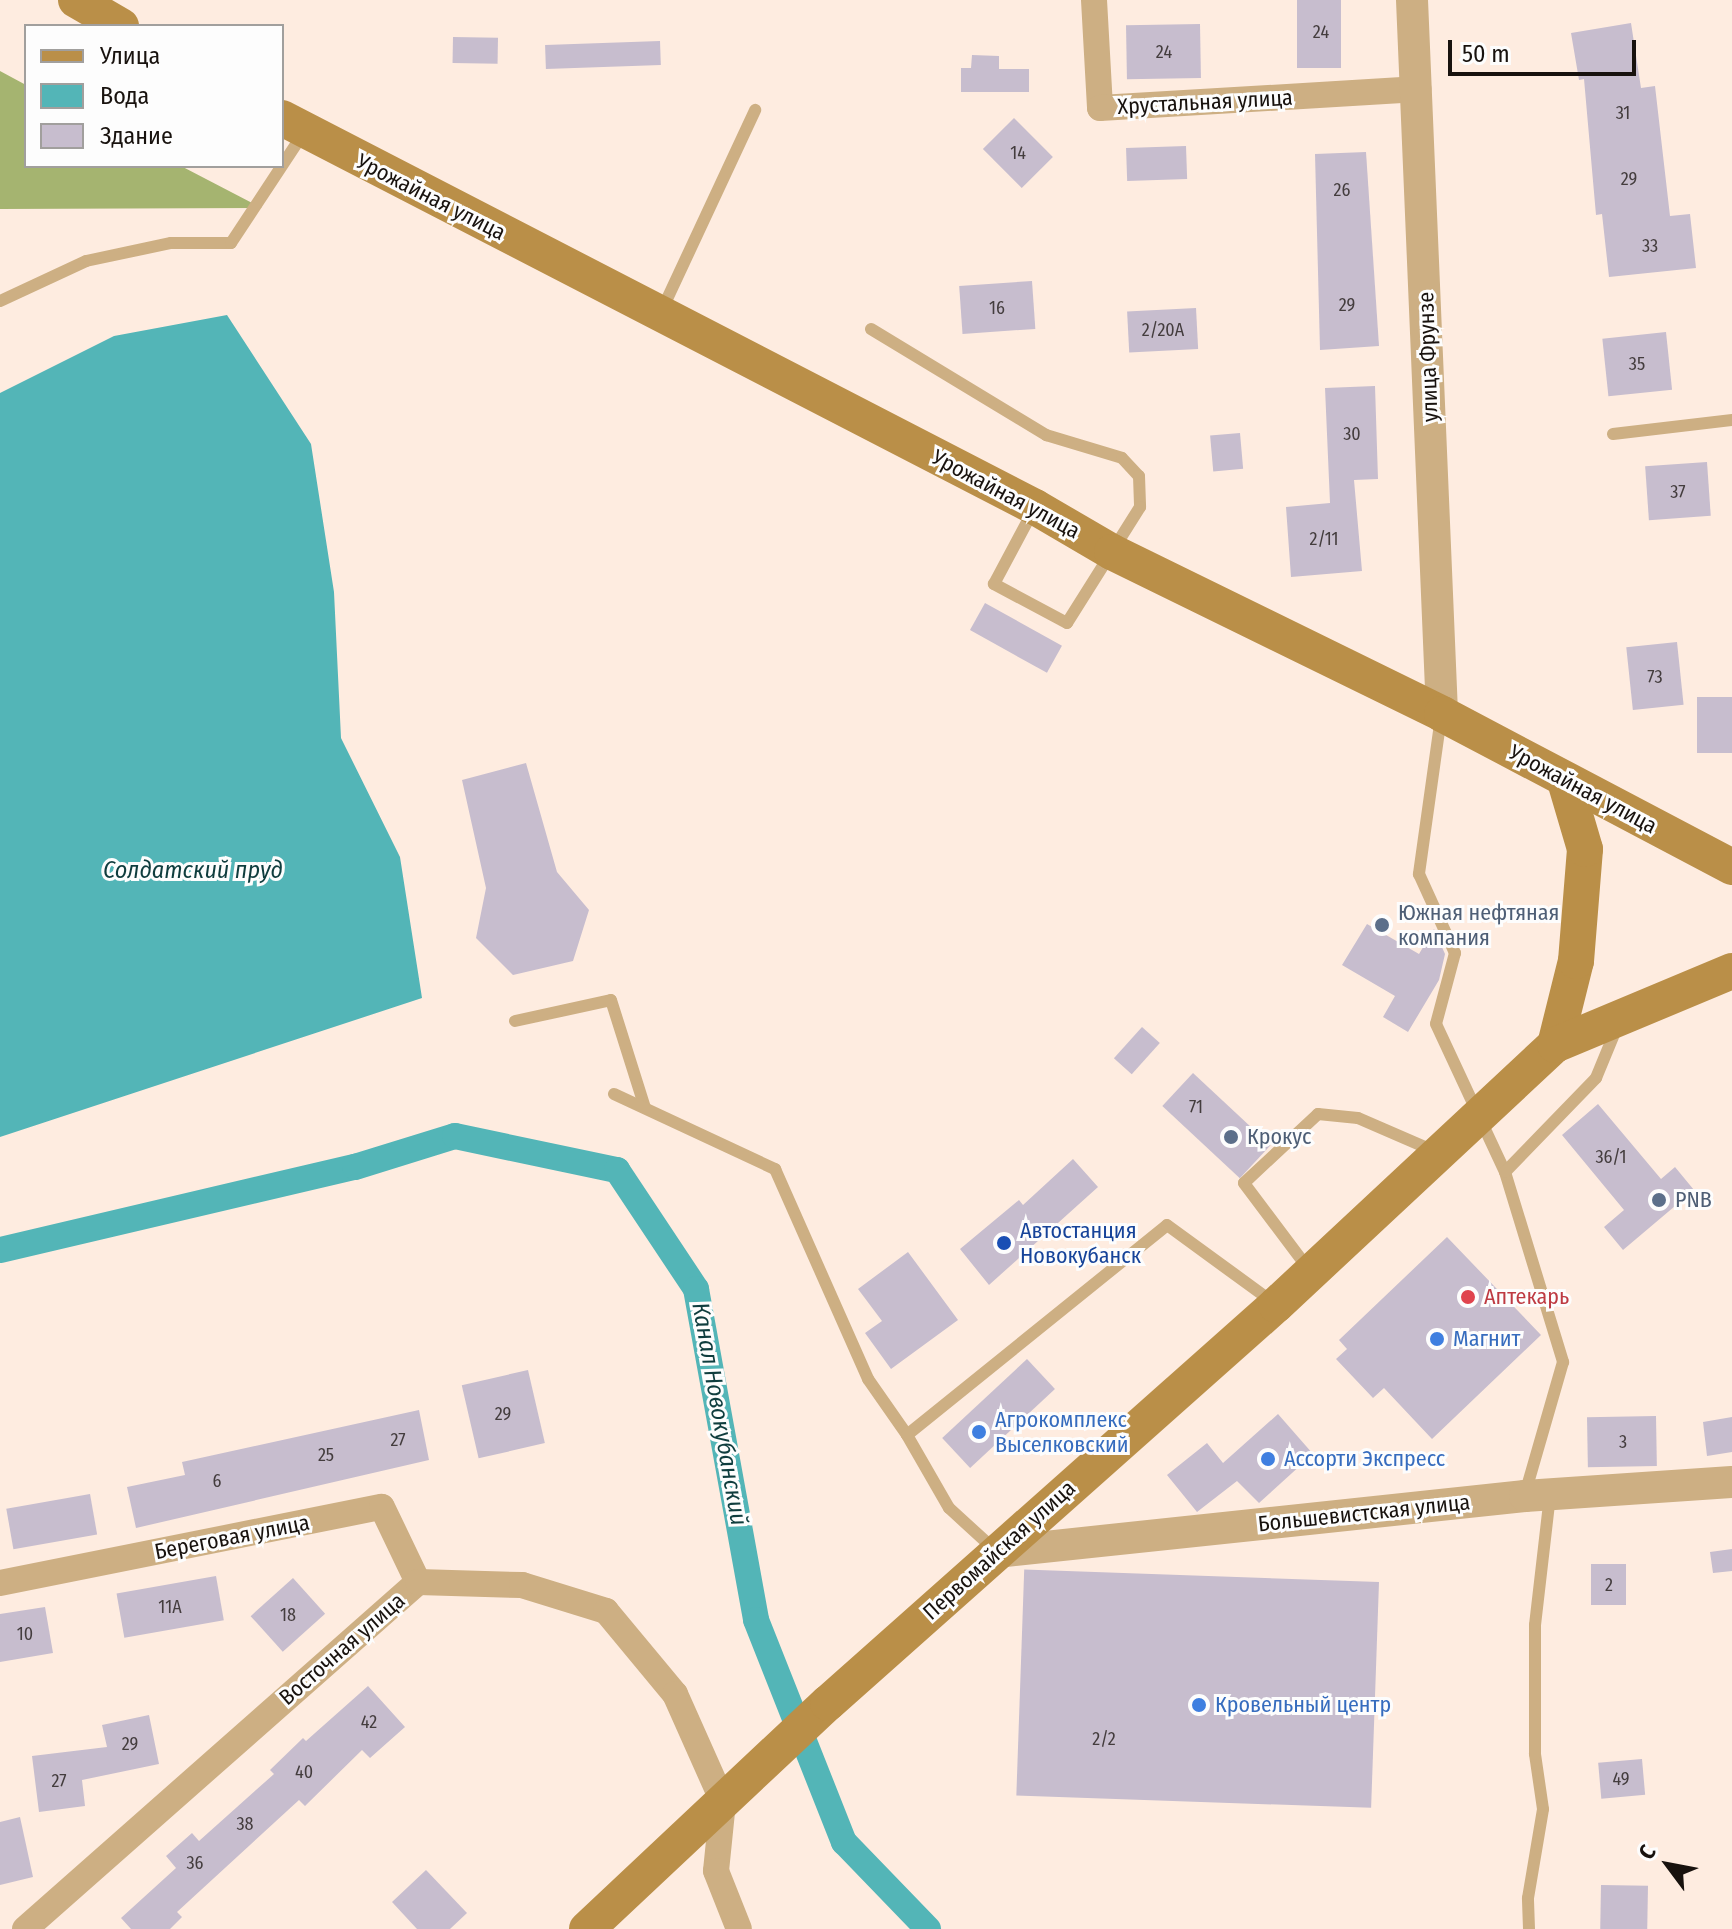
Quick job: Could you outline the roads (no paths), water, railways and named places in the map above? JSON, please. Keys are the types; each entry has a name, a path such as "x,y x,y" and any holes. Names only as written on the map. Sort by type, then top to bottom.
{"main road":[{"path":"76,0 118,24"},
{"name":"Урожайная улица","path":"293,125 1035,507 1112,552 1442,714 1732,867"},
{"path":"1555,1045 1576,961 1585,849 1565,781"},
{"name":"Первомайская улица","path":"587,1929 828,1703 1276,1305 1555,1045 1732,971"}],"street":[{"name":"Хрустальная улица","path":"1094,0 1100,108 1418,89"},
{"name":"улица Фрунзе","path":"1412,0 1442,714"},
{"name":"Большевистская улица","path":"997,1552 1538,1496 1732,1482"},
{"name":"Береговая улица","path":"0,1583 382,1507 418,1582"},
{"name":"Восточная улица","path":"25,1929 418,1582 522,1585 606,1611 675,1694 723,1802"},
{"path":"723,1802 716,1871 739,1929"}],"lane":[{"path":"659,315 755,110"},
{"path":"0,301 86,261 171,243 231,243 270,168"},
{"path":"871,329 1046,435 1122,458 1139,476 1140,507 1067,623 994,584 1035,507"},
{"path":"1613,434 1732,420"},
{"path":"1442,714 1419,874 1455,953 1436,1024 1505,1172 1563,1362 1538,1496 1535,1754 1543,1809 1528,1898 1529,1929"},
{"path":"515,1021 611,1000 645,1108"},
{"path":"1505,1172 1596,1078 1621,1017"},
{"path":"614,1094 775,1169 868,1379 907,1435 949,1508 997,1552"},
{"path":"1311,1272 1244,1183 1318,1114 1358,1118 1441,1153"},
{"path":"907,1435 1167,1225 1276,1305"}],"water":[{"name":"Солдатский пруд","path":"227,315 311,444 334,592 341,738 400,857 422,998 0,1137 0,393 114,336"}],"waterway":[{"name":"Канал Новокубанский","path":"0,1250 355,1167 455,1136 617,1170 696,1289 756,1620 844,1842 928,1929"}],"place":[{"name":"Южная нефтяная компания","path":"1382,925"},
{"name":"Крокус","path":"1231,1137"},
{"name":"PNB","path":"1659,1200"},
{"name":"Автостанция Новокубанск","path":"1004,1243"},
{"name":"Аптекарь","path":"1468,1297"},
{"name":"Магнит","path":"1437,1339"},
{"name":"Агрокомплекс Выселковский","path":"979,1432"},
{"name":"Ассорти Экспресс","path":"1268,1459"},
{"name":"Кровельный центр","path":"1199,1705"}]}
